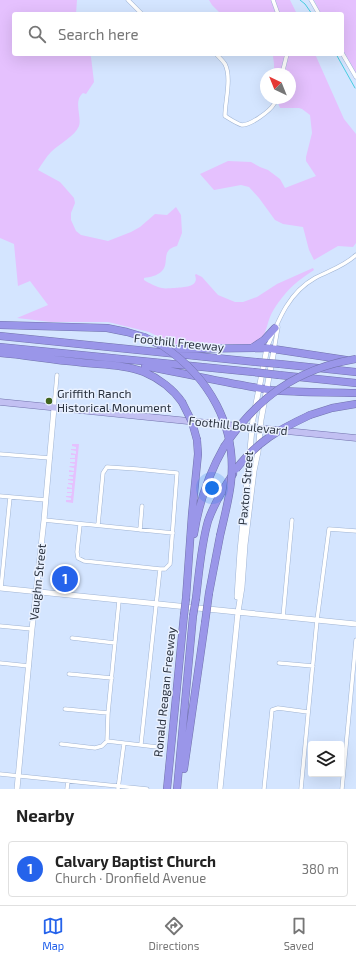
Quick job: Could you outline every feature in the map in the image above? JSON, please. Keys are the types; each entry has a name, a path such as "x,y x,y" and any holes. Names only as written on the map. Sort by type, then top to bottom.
{"highway":[{"path":"0,325 107,328 144,337 162,345 192,370 210,392 222,416 231,455 231,481 209,593 179,787"},
{"path":"252,348 264,340 275,328"},
{"name":"Foothill Freeway","path":"0,336 356,372"},
{"path":"113,347 129,346 197,350 252,348 356,360"},
{"name":"Foothill Freeway","path":"0,347 356,383"},
{"path":"0,353 124,367 143,372 162,382 182,402 192,422 197,440 198,454 186,598"},
{"path":"112,358 193,376 258,388 306,392 356,393"},
{"path":"186,598 199,507 214,464 231,435 249,414 282,386 310,372 327,366 356,360"},
{"path":"179,787 193,616 202,549 208,520 222,489 244,459 262,442 281,429 310,415 332,408 356,404"},
{"name":"Ronald Reagan Freeway","path":"167,786 186,598"}],"main road":[{"name":"Foothill Boulevard","path":"0,402 356,438"}],"street":[{"path":"128,0 140,12"},
{"path":"273,0 277,12"},
{"path":"312,0 318,12"},
{"path":"218,56 228,71 225,116 242,125 255,120 267,112 274,104"},
{"path":"284,68 286,56"},
{"path":"344,56 356,77"},
{"name":"Paxton Street","path":"220,789 251,492 267,389 270,349 275,328 289,302 300,289 315,278 341,266 356,256"},
{"name":"Paxton Street","path":"238,612 237,586 252,427 258,388 280,320"},
{"name":"Vaughn Street","path":"17,789 58,374"},
{"path":"0,454 50,458"},
{"path":"80,525 77,552 78,558 84,561 165,569 170,564 177,474 109,466 105,468 103,473 98,525"},
{"path":"0,496 46,500"},
{"path":"10,497 0,588 356,624"},
{"path":"140,530 142,506"},
{"path":"44,520 173,534"},
{"path":"283,617 292,520"},
{"path":"302,789 317,620 329,528 356,531"},
{"path":"140,744 160,569"},
{"path":"61,744 95,748 102,746 107,741 114,643 119,601"},
{"path":"0,626 32,629"},
{"path":"72,638 114,643"},
{"path":"342,789 356,640"},
{"path":"0,663 29,666"},
{"path":"279,663 313,666"},
{"path":"69,674 112,678"},
{"path":"264,789 272,710 278,708 308,712"},
{"path":"65,709 108,713"},
{"path":"107,741 157,747"},
{"path":"118,788 124,743"},
{"path":"0,774 118,788 147,789"},
{"path":"67,789 68,782"}],"shaded area":[{"path":"0,0 77,0 76,12 12,12 12,56 91,57 94,82 86,94 83,93 80,96 78,105 79,126 70,137 49,154 38,170 60,182 74,198 75,203 71,213 71,220 76,231 81,235 108,241 140,227 155,214 167,215 176,207 181,215 182,233 177,246 169,250 162,271 151,277 144,278 144,280 155,286 163,288 182,287 193,285 196,279 196,274 202,277 218,295 235,302 243,302 257,297 277,284 313,268 314,270 286,293 271,315 262,338 255,343 173,344 149,332 108,322 51,322 17,318 48,305 30,281 18,286 14,244 0,238"},
{"path":"209,0 290,0 296,12 219,12"},
{"path":"314,0 356,0 356,73 344,52 344,12 320,12"},
{"path":"273,56 316,56 344,119 356,134 356,243 353,247 338,246 314,260 309,250 303,227 283,224 275,220 249,187 241,185 214,190 200,174 228,161 251,162 268,170 280,179 285,188 316,176 306,161 312,133 310,115 299,108 280,108 278,104 296,104 296,68 274,68"},
{"path":"72,444 79,444 73,503 66,502 66,500 71,500 71,498 66,496 71,496 72,493 67,493 72,492 72,489 67,489 67,487 72,488 72,485 68,483 73,483 73,481 68,479 73,479 73,477 69,475 73,475 74,472 69,472 69,470 74,471 74,468 69,467 74,466 75,464 70,463 75,462 75,459 70,459 75,458 75,455 71,455 71,453 76,454 76,451 71,450 76,449 76,447 72,446"}],"waterway":[{"path":"300,0 311,12"},
{"path":"337,56 355,88"}],"place":[{"name":"Griffith Ranch Historical Monument","path":"49,401"},
{"name":"Calvary Baptist Church","path":"65,579"}]}
